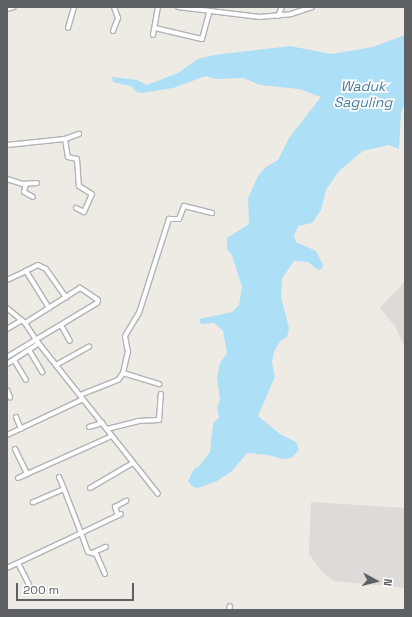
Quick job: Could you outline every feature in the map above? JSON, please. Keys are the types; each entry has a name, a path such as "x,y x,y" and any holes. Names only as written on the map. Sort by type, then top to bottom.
{"street":[{"path":"7,9 14,7"},
{"path":"68,28 74,7"},
{"path":"113,31 118,18 114,7"},
{"path":"153,35 158,7"},
{"path":"178,7 209,12 278,16 312,7"},
{"path":"278,16 282,7"},
{"path":"155,28 202,39 209,12"},
{"path":"7,145 65,139 79,134"},
{"path":"65,139 68,157 77,159 78,186 92,194 84,212 76,208"},
{"path":"7,179 26,184 37,183"},
{"path":"26,184 24,192 33,197"},
{"path":"7,435 30,425 82,397 118,380 124,373 128,352 125,336 140,313 169,219 179,219 184,206 212,213"},
{"path":"7,280 38,265 46,269 66,298"},
{"path":"26,271 49,308"},
{"path":"7,329 49,308 81,288 98,301 7,357"},
{"path":"7,308 24,321 36,340 158,494"},
{"path":"61,325 70,341"},
{"path":"7,364 39,343"},
{"path":"56,365 89,347"},
{"path":"29,350 42,372"},
{"path":"14,360 26,380"},
{"path":"124,373 159,384"},
{"path":"7,390 10,397"},
{"path":"107,429 138,421 159,420 161,394"},
{"path":"16,417 21,429"},
{"path":"89,428 102,423"},
{"path":"18,478 112,436"},
{"path":"15,449 27,474"},
{"path":"90,488 133,463"},
{"path":"59,477 88,552 94,552 106,547"},
{"path":"33,502 64,489"},
{"path":"7,568 119,514 115,507 126,501"},
{"path":"94,552 105,574"},
{"path":"18,563 30,586"}],"shaded area":[{"path":"405,281 405,357 404,345 395,326 380,308"},
{"path":"311,502 405,508 405,588 334,581 321,571 309,554"}],"water":[{"name":"Waduk Saguling","path":"405,35 405,103 401,112 399,149 389,145 363,151 339,171 326,190 321,210 312,223 298,226 294,235 296,242 316,251 323,265 322,269 318,270 308,262 294,261 282,278 281,297 289,328 287,337 280,341 274,352 272,362 275,377 258,416 280,434 296,442 299,450 291,458 282,459 268,455 247,453 231,472 217,481 198,488 193,487 188,481 194,469 199,466 210,452 213,424 219,417 217,408 220,399 217,378 220,363 227,353 223,331 214,323 201,324 199,319 232,312 239,305 242,287 232,255 227,249 227,238 249,224 248,198 258,176 266,167 278,160 289,138 321,97 299,89 260,85 243,78 216,79 206,76 173,88 142,93 137,92 131,86 113,82 112,77 137,80 147,85 178,73 198,59 214,55 290,46 331,54 373,47"}]}
